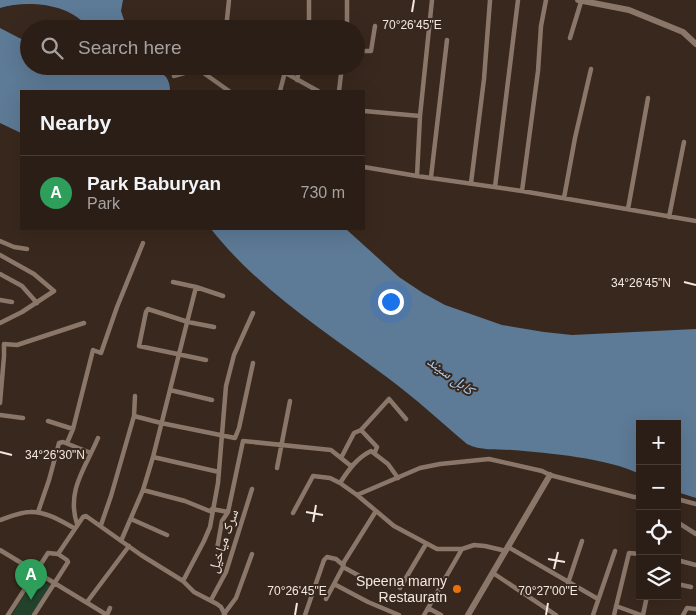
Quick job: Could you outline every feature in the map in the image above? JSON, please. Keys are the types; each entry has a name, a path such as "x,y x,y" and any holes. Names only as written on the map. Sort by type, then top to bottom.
{"street":[{"path":"227,20 229,0"},
{"path":"309,0 309,20"},
{"path":"346,20 347,0"},
{"path":"417,176 420,116 432,0"},
{"path":"471,183 484,79 490,0"},
{"path":"496,187 518,0"},
{"path":"522,191 538,71 541,26 546,0"},
{"path":"570,38 580,1 629,10 683,32 696,44"},
{"path":"365,51 371,51 374,26"},
{"path":"431,177 447,40"},
{"path":"564,198 575,138 591,69"},
{"path":"210,75 228,90"},
{"path":"280,90 284,75"},
{"path":"290,75 316,90"},
{"path":"298,80 299,75"},
{"path":"339,90 341,75"},
{"path":"628,210 648,98"},
{"path":"365,110 420,116"},
{"path":"670,217 684,142"},
{"path":"365,167 522,191 696,221"},
{"path":"0,241 14,247 27,249"},
{"path":"67,444 73,429 93,350 101,353 142,243"},
{"path":"0,256 34,274 54,291 22,312 0,323"},
{"path":"0,274 22,286 37,303"},
{"path":"173,282 223,296"},
{"path":"122,540 153,457 196,287"},
{"path":"0,300 12,302"},
{"path":"206,360 179,356 139,346 146,312 148,309 188,322 214,327"},
{"path":"183,581 210,527 219,472 226,386 234,356 252,313"},
{"path":"0,403 4,344 17,345 84,323"},
{"path":"134,416 222,436 237,437 253,364"},
{"path":"170,390 212,400"},
{"path":"100,525 111,496 134,416 135,396"},
{"path":"341,458 354,433 360,430 390,399 406,419"},
{"path":"277,468 290,400"},
{"path":"0,415 23,418"},
{"path":"48,421 73,429"},
{"path":"360,430 377,447 375,452"},
{"path":"76,526 73,512 78,483 98,438"},
{"path":"217,549 222,521 228,512 243,441 331,450 351,466"},
{"path":"38,512 50,480 59,443 63,442 91,453"},
{"path":"340,482 351,466 364,454 371,451 375,452 388,464 398,478"},
{"path":"153,457 219,472"},
{"path":"358,495 420,468 488,459 636,496"},
{"path":"468,615 550,475"},
{"path":"293,513 313,476 330,478 340,482 358,495 394,526 426,544 437,548 462,549 474,545 507,549 598,599"},
{"name":"سرک میاخیل","path":"211,600 226,572 252,489"},
{"path":"142,490 212,510 228,512"},
{"path":"681,499 696,504"},
{"path":"326,599 343,566 376,511"},
{"path":"0,520 28,512 38,512 76,526"},
{"path":"58,554 82,517 86,516 183,581 194,592 221,607 222,614"},
{"path":"131,519 167,535"},
{"path":"681,525 696,534"},
{"path":"568,583 574,570 582,541"},
{"path":"400,588 426,544"},
{"path":"87,602 129,546"},
{"path":"424,615 462,549"},
{"path":"0,550 108,615 110,608"},
{"path":"593,615 615,551"},
{"path":"614,615 629,553 636,554"},
{"path":"8,615 48,554 58,554 68,561 34,615"},
{"path":"222,614 236,598 252,554"},
{"path":"305,615 315,583 327,557 336,560 369,581"},
{"path":"681,561 696,565"},
{"path":"493,573 556,615"},
{"path":"334,584 368,602 399,615"},
{"path":"681,585 691,587"},
{"path":"616,606 642,615 646,600"},
{"path":"428,608 441,615"},
{"path":"684,615 686,608 696,609"}],"green space":[{"path":"35,577 50,586 32,615 12,615"}],"water":[{"path":"0,0 123,0 121,11 124,20 81,20 60,9 35,4 0,8"},
{"path":"0,28 20,38 20,75 164,75 169,83 170,90 20,90 20,133 0,123"},
{"name":"کابل سيند","path":"212,230 347,230 399,277 423,293 445,305 502,325 572,335 696,329 696,498 681,493 681,420 636,420 636,472 627,468 578,457 527,451 483,449 472,446 467,444 398,386 294,309 250,272"}],"place":[{"name":"Speena marny Restauratn","path":"457,589"},
{"name":"Park Baburyan","path":"31,600"}]}
